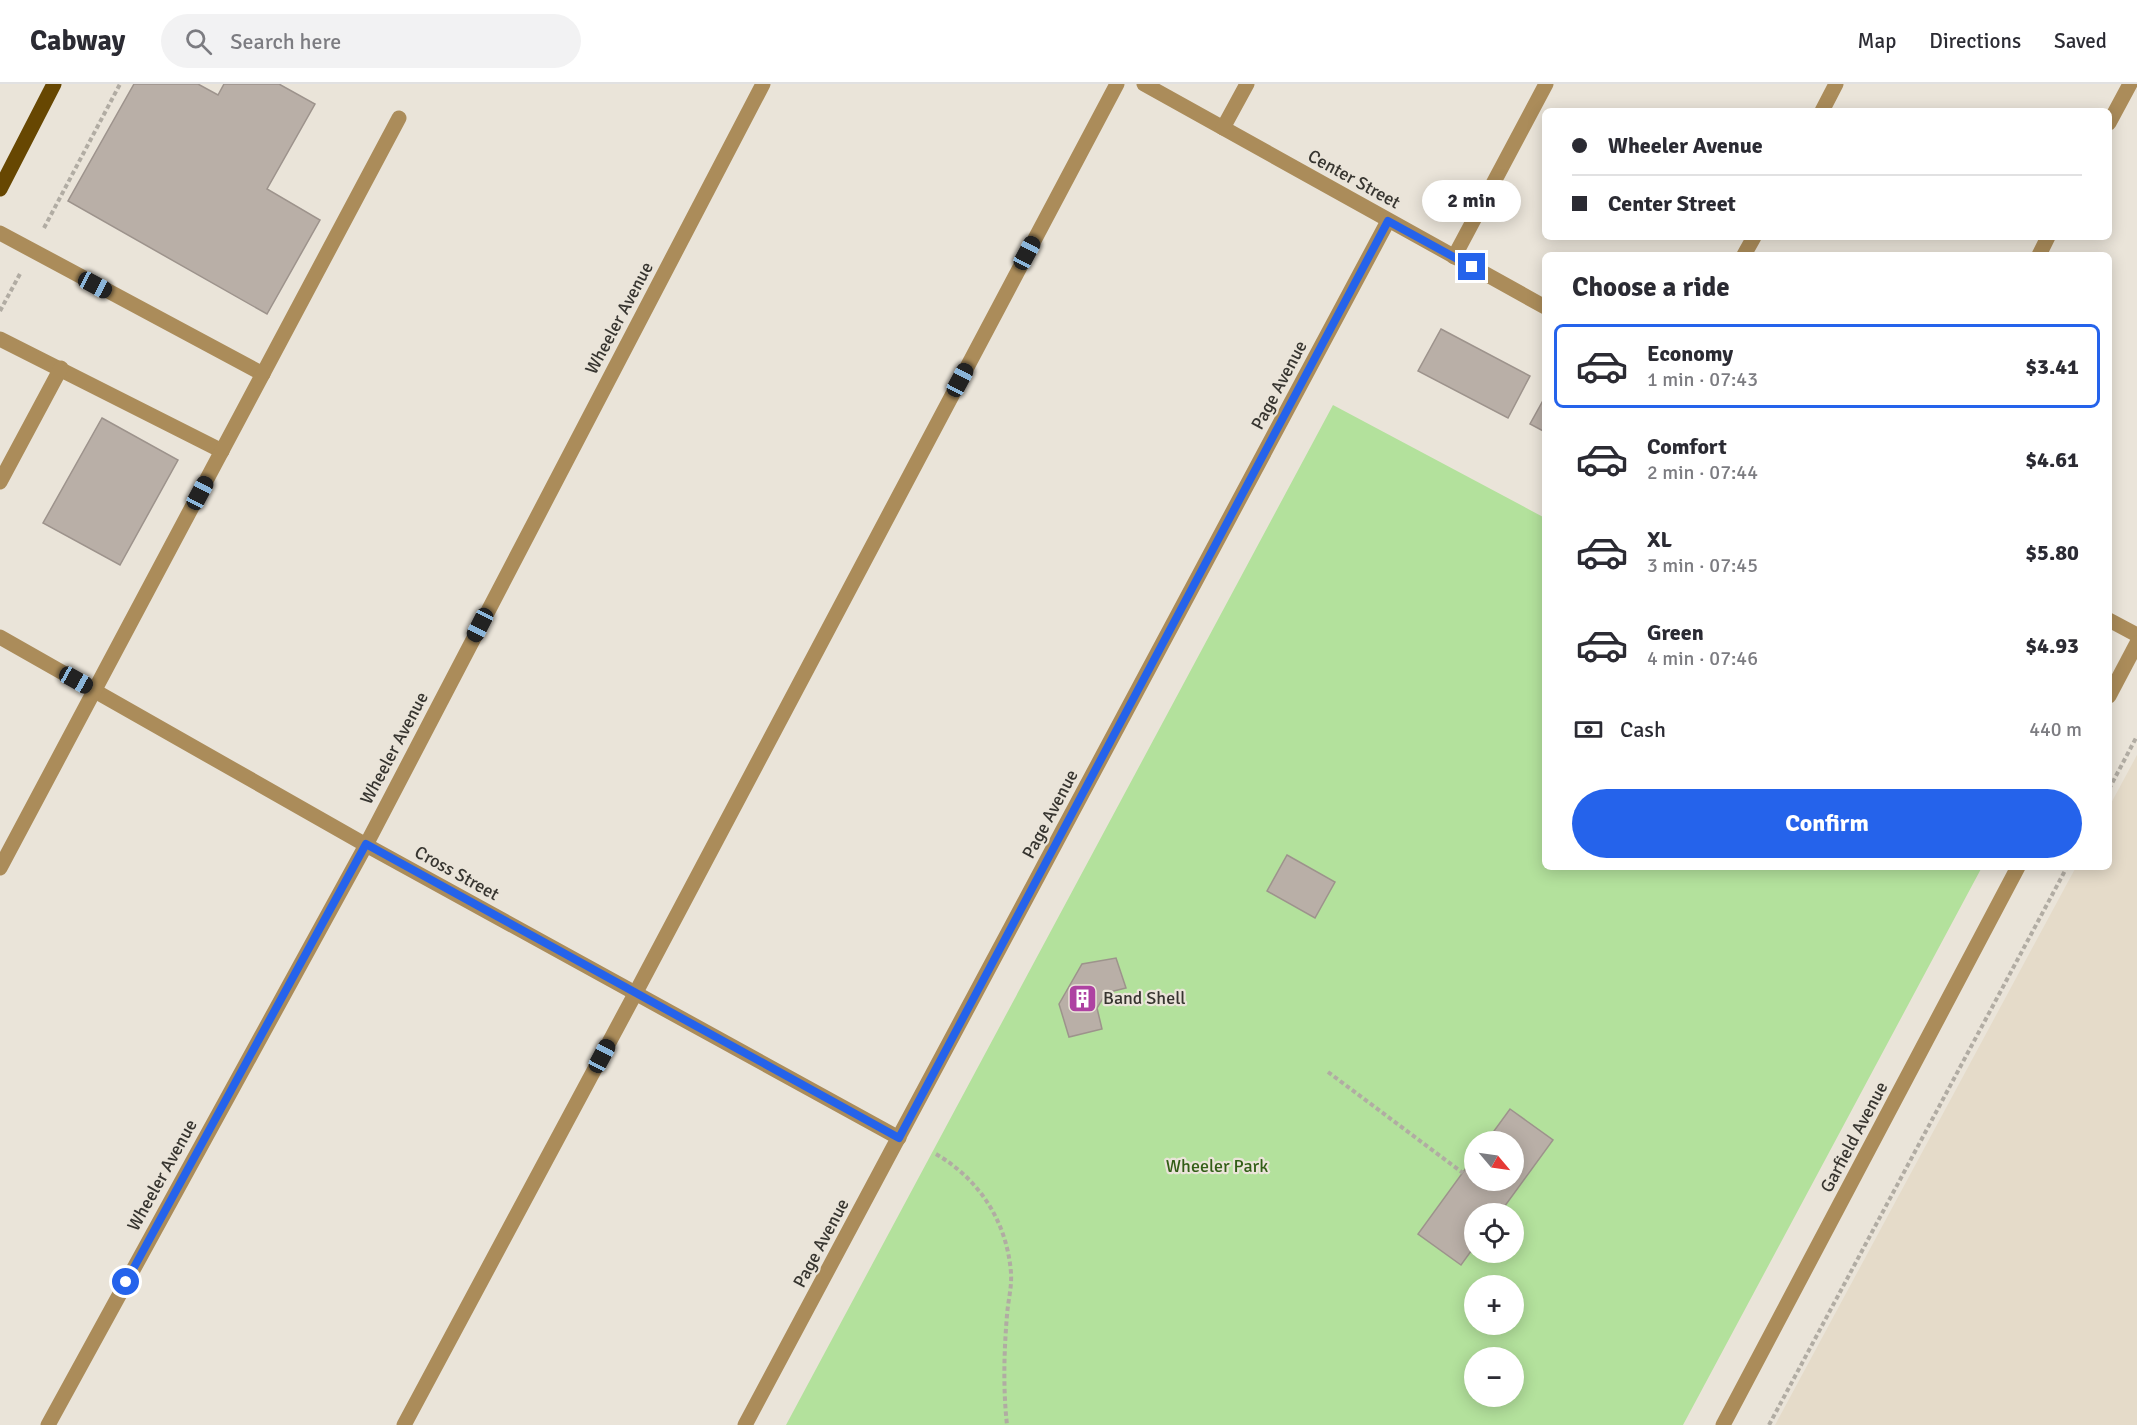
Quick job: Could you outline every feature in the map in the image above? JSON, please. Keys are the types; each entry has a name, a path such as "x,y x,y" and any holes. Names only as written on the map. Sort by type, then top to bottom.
{"main road":[{"path":"0,189 54,84"}],"street":[{"name":"Wheeler Avenue","path":"48,1425 366,844 763,84"},
{"path":"404,1425 1117,84"},
{"name":"Center Street","path":"1144,84 1542,306"},
{"path":"1223,128 1247,84"},
{"path":"1454,257 1546,84"},
{"path":"1824,108 1836,84"},
{"path":"2112,117 2130,84"},
{"path":"0,868 399,118"},
{"name":"Page Avenue","path":"745,1425 1388,221"},
{"path":"0,233 263,375"},
{"path":"0,339 222,451"},
{"path":"0,482 60,368"},
{"path":"2112,622 2137,635"},
{"name":"Cross Street","path":"0,637 635,994 899,1138"},
{"path":"2112,690 2137,643"},
{"name":"Garfield Avenue","path":"1723,1425 2016,870"}],"path":[{"path":"0,311 120,84"},
{"path":"2112,783 2137,736"},
{"path":"1770,1425 2065,870"},
{"path":"1328,1072 1463,1173"},
{"path":"936,1154 956,1166 981,1194 999,1223 1006,1245 1012,1275 1007,1313 1005,1362 1007,1425"}],"shaded area":[{"path":"2137,755 2137,1425 1775,1425 2074,870 2112,870 2112,801"}],"green space":[{"name":"Wheeler Park","path":"1333,405 1542,516 1542,870 1980,870 1683,1425 786,1425"}],"building":[{"path":"134,84 198,84 218,95 224,84 279,84 315,104 267,189 320,220 267,314 68,201"},
{"path":"1441,329 1530,376 1508,418 1418,371"},
{"path":"1542,402 1542,430 1530,424"},
{"path":"102,418 178,460 120,565 43,523"},
{"path":"1287,855 1335,882 1315,918 1267,891"},
{"name":"Band Shell","path":"1116,958 1126,988 1106,993 1097,1008 1102,1029 1069,1037 1059,1004 1082,964"},
{"path":"1510,1109 1553,1140 1524,1180 1524,1131 1494,1131"},
{"path":"1464,1171 1464,1191 1516,1191 1507,1203 1464,1203 1464,1261 1461,1265 1418,1234"}],"place":[{"name":"Band Shell","path":"1082,998"}],"route":[{"path":"126,1282 366,844 899,1138 1388,221 1472,267"}]}
